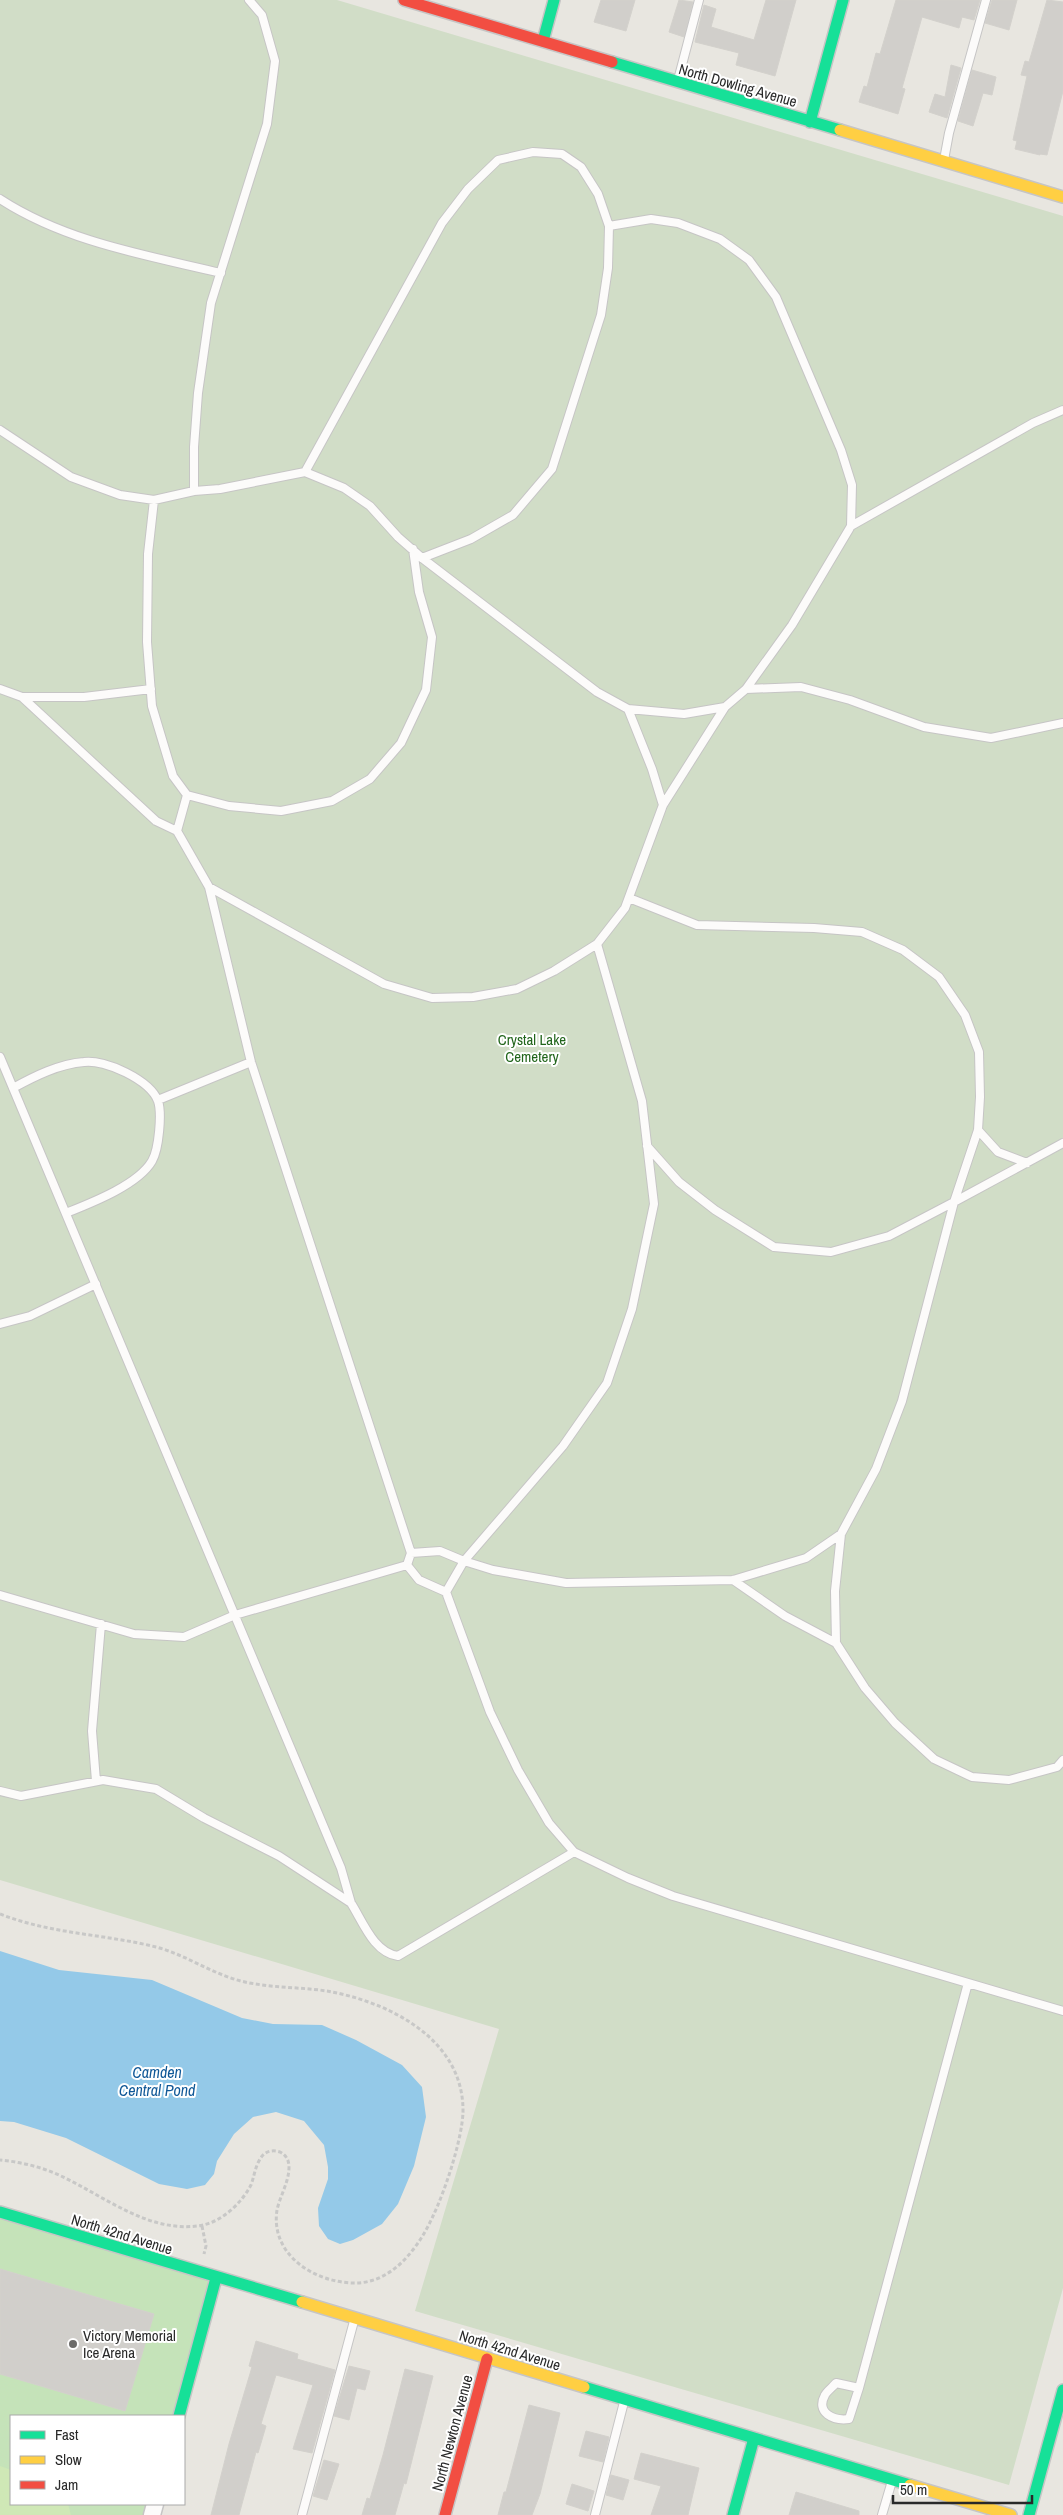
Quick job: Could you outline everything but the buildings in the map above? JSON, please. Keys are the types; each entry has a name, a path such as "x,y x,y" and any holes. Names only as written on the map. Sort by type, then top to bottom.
{"street":[{"name":"North Dowling Avenue","path":"406,0 678,83 1063,196"},
{"path":"543,42 554,0"},
{"path":"810,122 843,0"},
{"name":"North 42nd Avenue","path":"0,2212 1011,2515"},
{"path":"179,2415 216,2278"},
{"name":"North Newton Avenue","path":"445,2515 487,2359"},
{"path":"1029,2515 1063,2390"},
{"path":"733,2515 754,2438"}],"lane":[{"path":"194,491 194,447 198,393 211,303 267,124 275,61 262,15 249,0"},
{"path":"678,83 699,0"},
{"path":"944,162 949,133 986,0"},
{"path":"305,472 442,223 468,189 498,160 533,152 562,154 582,167 598,194 610,226 608,268 602,315 552,469 513,515 471,539 422,558"},
{"path":"0,199 50,225 102,244 221,273"},
{"path":"209,887 384,984 432,998 473,997 517,989 554,972 597,944 625,908 663,805 725,707 746,689 792,625 851,526 852,485 841,450 776,297 749,260 720,239 678,223 652,219 610,226"},
{"path":"851,526 1033,423 1063,410"},
{"path":"0,430 71,477 120,495 154,500 194,491 220,489 305,472 344,488 370,506 398,537 422,558 597,692 628,709 684,714 725,707"},
{"path":"154,500 148,554 147,642 152,706 173,776 187,795 229,806 281,811 332,801 370,779 401,742 426,690 432,636 419,592 413,549"},
{"path":"746,689 801,687 850,700 924,728 990,738 1063,723"},
{"path":"0,689 22,697 84,697 151,689"},
{"path":"22,697 156,821 177,831 209,887 252,1062 411,1553 407,1565"},
{"path":"628,709 652,770 663,805"},
{"path":"177,831 187,795"},
{"path":"629,898 697,925 814,928 862,932 903,950 940,977 965,1015 979,1052 980,1097 978,1130 954,1202 902,1401 876,1469 841,1534 835,1591 836,1643"},
{"path":"446,1592 464,1561 563,1446 607,1383 632,1309 654,1204 642,1102 597,944"},
{"path":"0,1057 341,1868 351,1903 380,1949 387,1954 398,1956 574,1852"},
{"path":"13,1088 43,1072 85,1061 116,1067 141,1081 158,1100 160,1130 152,1160 129,1183 66,1213"},
{"path":"158,1100 252,1062"},
{"path":"978,1130 998,1152 1027,1163"},
{"path":"647,1146 679,1182 716,1210 774,1247 831,1252 889,1236 1063,1143"},
{"path":"0,1324 30,1316 96,1284"},
{"path":"411,1553 440,1552 493,1570 566,1583 733,1580 806,1558 841,1534"},
{"path":"0,1595 134,1634 184,1636 235,1615 407,1565"},
{"path":"407,1565 419,1580 446,1592 490,1712 518,1770 549,1823 574,1852 628,1878 673,1896 1063,2011"},
{"path":"733,1580 785,1616 836,1643 865,1688 895,1723 934,1760 972,1776 1009,1780 1057,1767 1063,1760"},
{"path":"96,1781 92,1731 101,1624"},
{"path":"1057,1767 1063,1774"},
{"path":"0,1791 21,1796 103,1780 156,1789 204,1818 279,1856 351,1903"},
{"path":"859,2388 836,2383 825,2394 822,2407 825,2413 838,2420 849,2419 859,2388 968,1983"},
{"path":"302,2515 354,2319"},
{"path":"594,2515 625,2400"},
{"path":"882,2515 892,2478"}],"path":[{"path":"0,1914 44,1928 133,1942 168,1950 220,1974 248,1983 326,1991 378,2005 419,2028 444,2053 451,2064 463,2112 458,2140 431,2221 412,2253 396,2267 374,2279 352,2283 315,2275 298,2265 288,2254 277,2231 278,2209 289,2169 286,2157 276,2151 269,2151 259,2160 252,2182 237,2204 216,2220 202,2226 175,2225 151,2220 100,2198 58,2175 18,2162 0,2160"},
{"path":"202,2226 206,2250 203,2257"}],"green space":[{"name":"Crystal Lake Cemetery","path":"0,0 337,0 1063,216 1063,2288 1009,2485 415,2311 499,2029 0,1880"},
{"path":"0,2213 216,2278 174,2415 10,2415 10,2505 147,2505 144,2515 0,2515"},
{"path":"0,2466 10,2470 10,2505 68,2505 71,2515 0,2515"}],"water":[{"name":"Camden Central Pond","path":"0,1951 59,1970 152,1980 242,2018 273,2024 322,2025 356,2040 402,2065 422,2087 426,2117 414,2166 398,2204 382,2224 353,2240 340,2244 328,2239 319,2226 318,2208 328,2179 324,2145 304,2121 276,2112 253,2117 234,2134 217,2161 214,2174 205,2185 187,2189 159,2184 66,2138 14,2122 0,2121"}],"traffic: fast":[{"path":"543,41 554,0"},
{"path":"810,122 843,0"},
{"path":"612,62 840,130"},
{"path":"0,2212 302,2302"},
{"path":"179,2415 216,2278"},
{"path":"584,2387 910,2485"},
{"path":"1029,2515 1063,2390"},
{"path":"733,2515 754,2438"}],"traffic: slow":[{"path":"840,130 1063,197"},
{"path":"302,2302 584,2387"},
{"path":"910,2485 1011,2515"}],"traffic: jam":[{"path":"404,0 612,62"},
{"path":"445,2515 487,2359"}],"place":[{"name":"Victory Memorial Ice Arena","path":"73,2344"}]}
